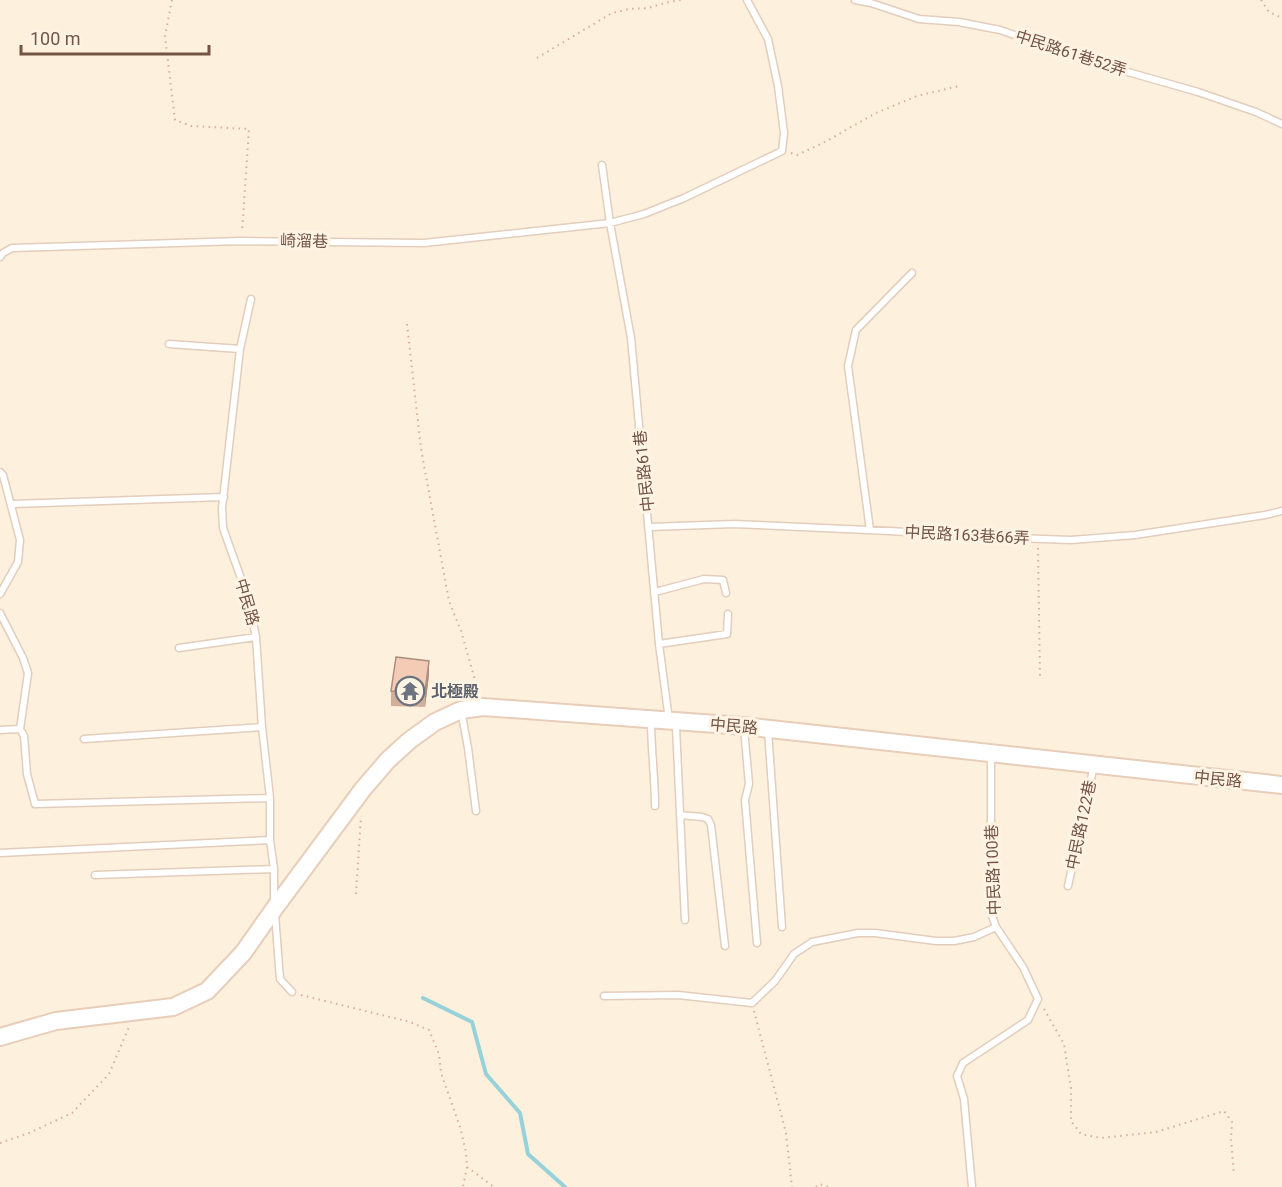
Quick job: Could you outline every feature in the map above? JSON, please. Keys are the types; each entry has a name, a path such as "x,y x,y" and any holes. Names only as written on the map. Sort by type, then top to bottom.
{"street":[{"name":"中民路","path":"0,1037 56,1021 172,1007 207,991 243,953 363,789 388,760 435,722 461,710 483,707 743,726 1282,785"}],"lane":[{"path":"610,223 644,214 684,198 782,151 784,133 778,86 768,39 747,0"},
{"name":"中民路61巷52弄","path":"855,0 919,19 959,22 1000,30 1093,62 1256,112 1282,124"},
{"name":"中民路61巷","path":"602,165 631,338 659,644 669,720 676,727 685,920"},
{"name":"崎溜巷","path":"0,257 12,249 242,241 424,243 610,223"},
{"path":"870,530 848,366 856,330 912,273"},
{"name":"中民路","path":"251,299 240,349 222,508 224,528 248,598 256,637 262,727 270,798 270,840 280,979 292,992"},
{"path":"169,344 240,349"},
{"path":"0,472 12,504 20,540 18,562 0,594"},
{"path":"12,504 224,497"},
{"name":"中民路163巷66弄","path":"649,527 734,524 1071,540 1135,535 1282,511"},
{"path":"655,592 704,579 723,580 726,593"},
{"path":"0,613 23,658 28,674 20,729 24,736 27,774 35,804 270,798"},
{"path":"659,644 727,634 728,614"},
{"path":"178,648 256,637"},
{"path":"461,710 476,812"},
{"path":"651,720 656,806"},
{"path":"743,726 749,784 745,800 758,943"},
{"path":"84,739 262,727"},
{"path":"0,730 20,729"},
{"path":"768,729 782,927"},
{"name":"中民路100巷","path":"991,753 991,913 996,927 1023,967 1038,999"},
{"name":"中民路122巷","path":"1068,886 1095,765"},
{"path":"680,815 702,817 708,819 711,825 725,946"},
{"path":"0,853 270,840"},
{"path":"95,875 273,868"},
{"path":"604,996 678,995 752,1003 775,981 794,954 812,942 858,933 954,941 974,937 996,927"},
{"path":"972,1187 964,1100 957,1076 963,1063 1028,1020 1038,999"}],"path":[{"path":"172,0 165,36 175,120 191,126 249,129 242,241"},
{"path":"537,58 612,13 681,0"},
{"path":"1261,0 1269,12 1282,18"},
{"path":"782,151 797,155 876,113 916,96 959,86"},
{"path":"406,324 421,449 449,601 461,631 483,707"},
{"path":"1038,539 1040,679"},
{"path":"356,894 362,813"},
{"path":"292,992 410,1022 429,1030 439,1054 441,1073 460,1127 466,1152 467,1167 463,1187"},
{"path":"1038,999 1064,1044 1071,1088 1071,1121 1081,1134 1101,1138 1156,1132 1224,1111 1232,1122 1234,1175"},
{"path":"752,1003 786,1133 792,1187"},
{"path":"0,1143 72,1113 109,1074 136,1011"},
{"path":"467,1167 494,1187"},
{"path":"816,1187 819,1184 829,1187"}],"building":[{"path":"396,657 429,661 425,692 391,691"}],"waterway":[{"path":"423,998 472,1022 486,1074 520,1113 528,1154 565,1187"}],"place":[{"name":"北極殿","path":"410,691"}]}
